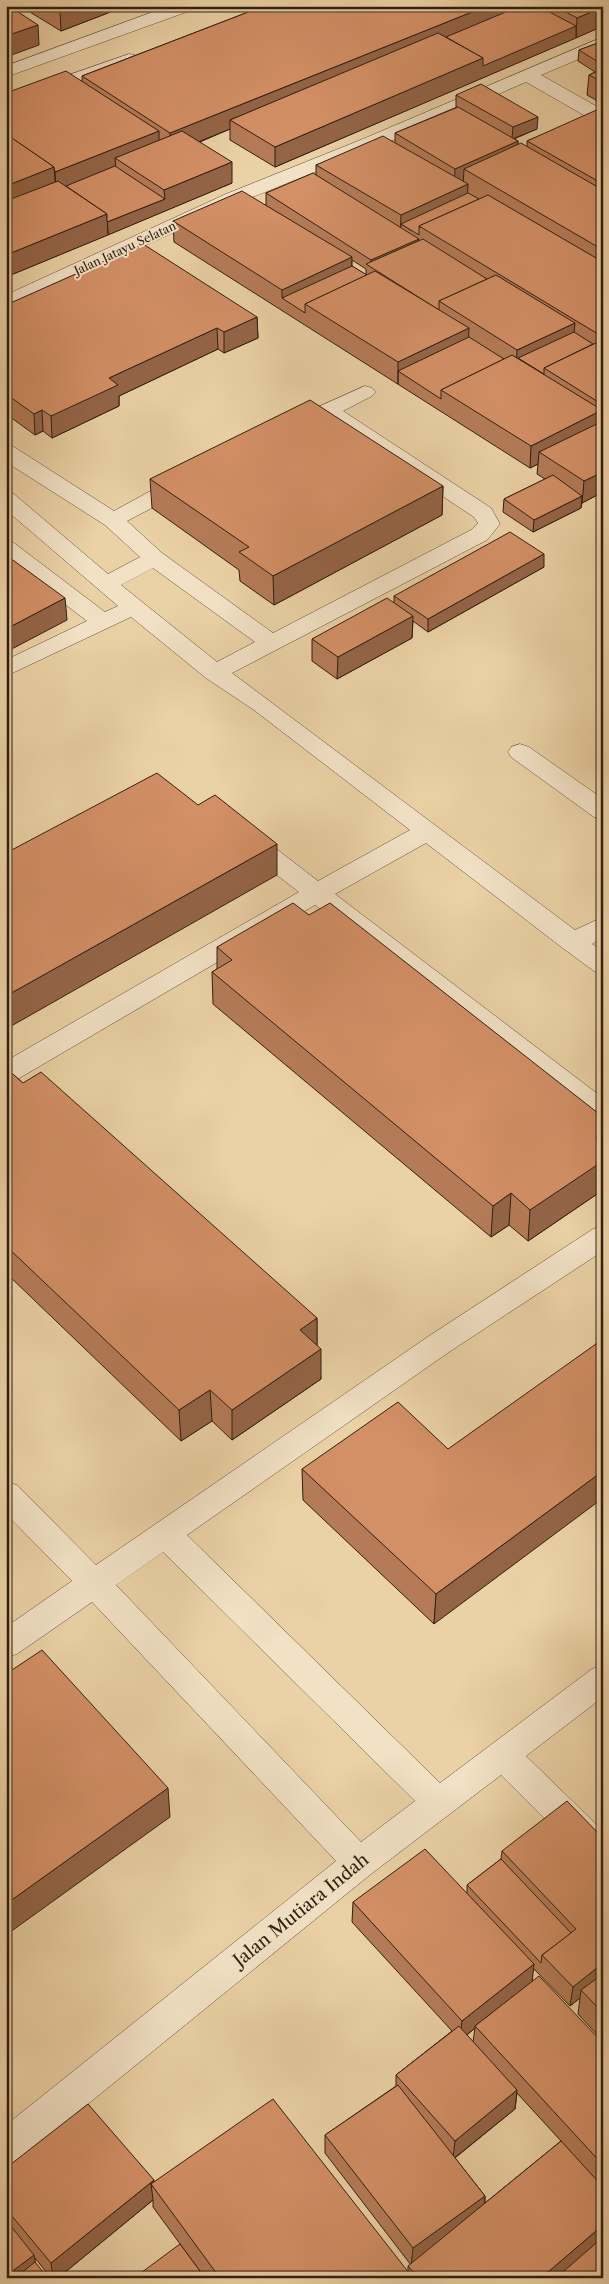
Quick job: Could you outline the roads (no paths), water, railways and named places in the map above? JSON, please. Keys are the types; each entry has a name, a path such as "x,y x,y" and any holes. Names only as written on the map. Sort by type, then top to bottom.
{"street":[{"path":"6,72 186,6"},
{"name":"Jalan Jatayu Selatan","path":"6,303 242,203 370,143 603,42"},
{"path":"6,103 145,53"},
{"path":"527,75 603,118"},
{"path":"370,143 388,153"},
{"path":"294,428 365,392"},
{"path":"214,672 479,534 490,524 483,513 328,410"},
{"path":"6,452 113,520 154,558 271,643"},
{"path":"113,520 199,475"},
{"path":"6,499 133,607 214,672 262,705 426,832 603,965"},
{"path":"6,548 102,622"},
{"path":"107,584 154,558"},
{"path":"6,669 133,607"},
{"path":"520,752 603,811"},
{"path":"233,828 316,894 603,1113"},
{"path":"6,1073 426,832"},
{"path":"573,943 603,926"},
{"path":"6,1644 439,1344 603,1237"},
{"path":"6,1494 94,1583 359,1863"},
{"path":"165,1534 438,1802"},
{"name":"Jalan Mutiara Indah","path":"6,2148 359,1863 603,1679"},
{"path":"503,1755 603,1854"}]}
